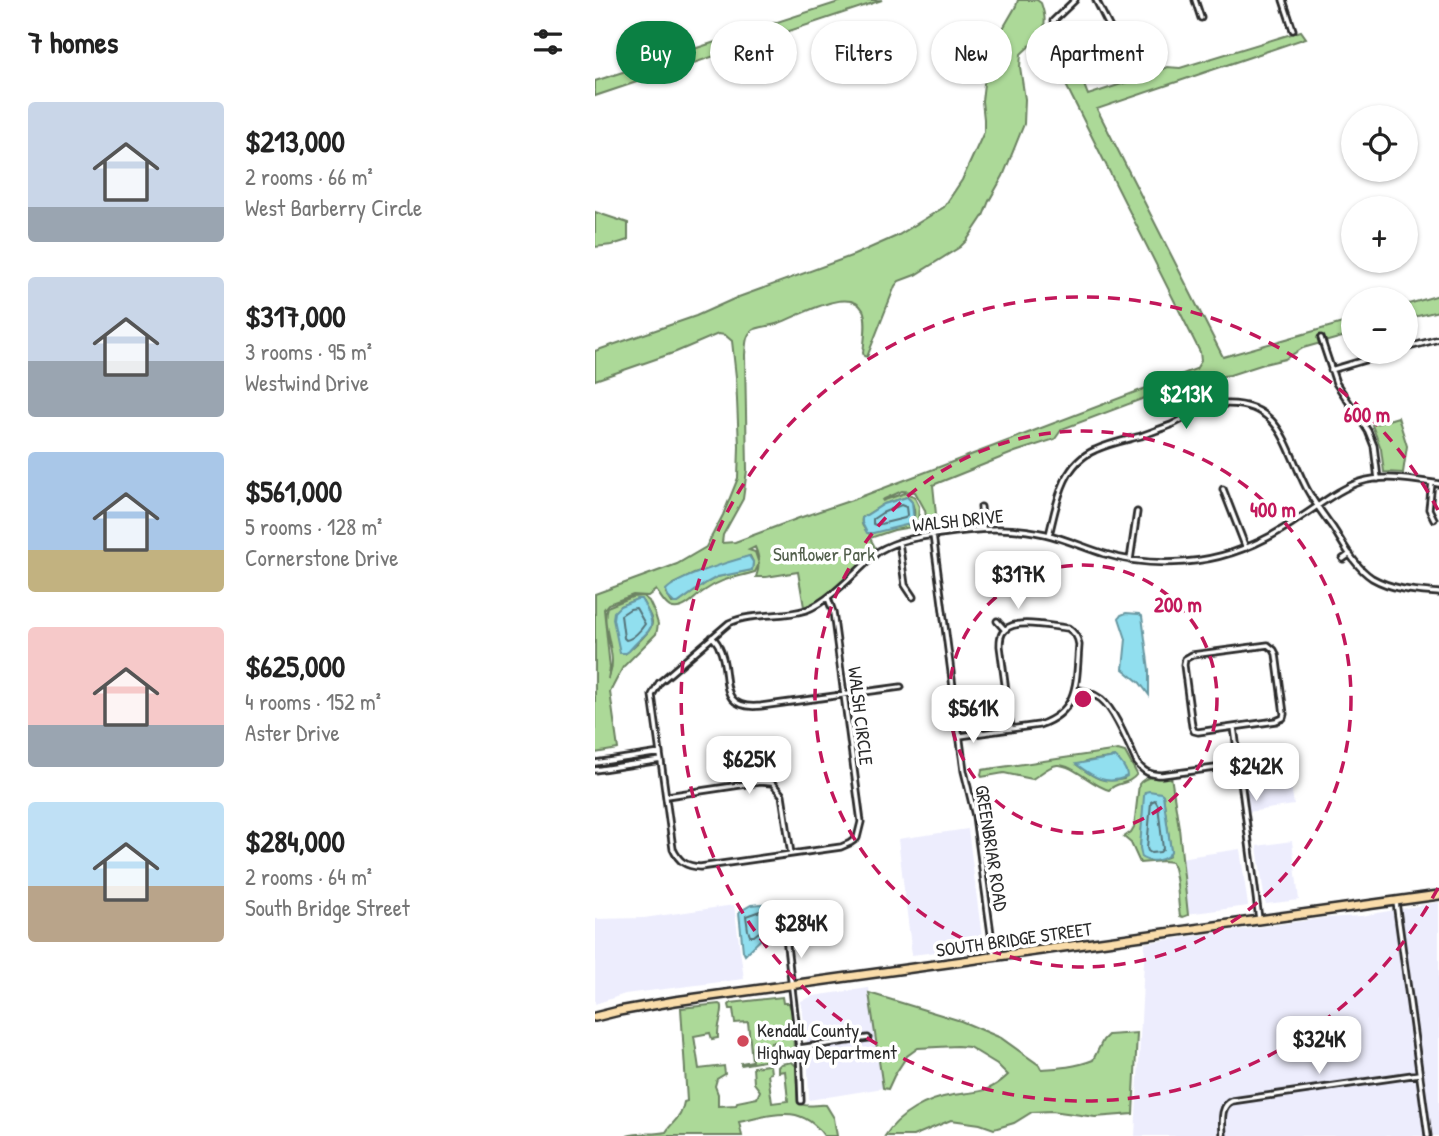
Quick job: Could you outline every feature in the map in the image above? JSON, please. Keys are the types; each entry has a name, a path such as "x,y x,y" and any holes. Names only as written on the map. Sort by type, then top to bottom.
{"highway":[{"name":"SOUTH BRIDGE STREET","path":"595,1017 619,1010 675,1001 1439,895"}],"street":[{"path":"1053,21 1075,0"},
{"path":"1096,0 1106,21"},
{"path":"1195,0 1201,18"},
{"path":"1283,0 1293,30"},
{"path":"1321,338 1331,370 1343,395 1368,431 1374,446 1378,478"},
{"path":"1418,345 1439,339"},
{"path":"1331,370 1351,364"},
{"path":"1255,407 1258,401"},
{"path":"1049,535 1067,476 1078,461 1090,452 1152,432 1217,404 1239,404 1255,407 1274,423 1304,485 1350,554 1368,575 1403,589 1439,593"},
{"name":"WALSH DRIVE","path":"661,760 652,703 653,691 661,681 729,623 741,618 806,610 817,605 879,551 899,542 983,528 1017,529 1049,535 1130,560 1187,562 1245,548 1284,529 1351,486 1378,478 1400,478 1439,484"},
{"path":"1432,483 1429,509 1434,519"},
{"path":"1223,489 1245,548"},
{"path":"981,507 983,528"},
{"path":"1130,560 1137,512"},
{"name":"GREENBRIAR ROAD","path":"933,535 964,771 975,816 995,958"},
{"path":"899,542 905,585 913,597"},
{"path":"1343,559 1350,554"},
{"name":"WALSH CIRCLE","path":"661,760 673,849 681,865 700,867 841,847 859,839 861,822 845,695 833,612 828,598"},
{"path":"997,621 1005,629"},
{"path":"960,736 1011,729 1039,725 1056,718 1069,704 1075,689 1078,633 1068,628 1021,623 1005,629 1000,646 1011,729"},
{"path":"712,637 722,656 728,691 736,702 743,706 755,707 901,687"},
{"path":"1269,645 1276,654 1283,718 1234,727 1194,731 1185,659 1188,656 1269,645"},
{"path":"1075,689 1103,700 1137,763 1143,771 1151,775 1238,765"},
{"path":"733,707 736,702"},
{"path":"1234,727 1259,920"},
{"path":"595,763 660,753"},
{"path":"595,770 661,760"},
{"path":"667,796 760,782 777,784 782,795 791,854"},
{"path":"1396,901 1427,1136"},
{"path":"786,937 799,1048 801,1101"},
{"path":"799,1048 868,1038"},
{"path":"1223,1136 1224,1108 1232,1101 1420,1074"}],"shaded area":[{"path":"1286,750 1294,805 1248,812 1241,757"},
{"path":"968,829 983,946 912,955 898,839"},
{"path":"1292,841 1299,900 1266,904 1257,846"},
{"path":"1240,849 1248,906 1187,914 1180,858"},
{"path":"1439,902 1439,1136 1135,1136 1145,943 1324,918 1361,916"},
{"path":"734,905 744,979 625,994 595,1004 595,919 644,918"},
{"path":"869,988 883,1088 809,1100 807,1041 801,1001 813,996"}],"green space":[{"path":"845,0 882,0 819,21 811,21 811,24 797,28 797,21 780,21"},
{"name":"Sunflower Park","path":"1018,0 1037,0 1041,3 1045,21 1026,21 1026,49 1021,54 1020,67 1025,99 1024,124 1003,176 983,216 967,240 960,247 915,275 899,281 895,286 867,357 863,353 863,310 856,303 847,301 823,305 750,332 745,355 747,470 743,499 723,535 722,543 735,542 855,499 1196,369 1201,361 1200,352 1066,84 1083,84 1088,95 1122,84 1168,84 1168,67 1180,68 1301,31 1306,38 1097,109 1223,357 1341,323 1341,337 1303,348 1285,359 1230,375 1218,377 1208,374 1062,429 1055,439 933,485 937,524 927,525 925,510 915,492 902,491 884,499 882,501 905,493 914,496 919,506 918,526 870,538 876,549 832,590 804,607 798,572 756,577 759,564 755,572 717,583 679,608 668,606 656,590 648,596 633,595 608,604 604,609 610,668 608,679 612,661 606,624 607,607 632,597 643,596 649,601 658,624 656,634 623,667 610,692 618,749 595,753 595,594 677,564 706,547 738,478 739,446 732,341 725,335 718,334 676,352 595,380 595,351 696,316 736,298 854,255 897,236 944,207 962,180 984,132 984,84 1012,84 1012,21 1007,21","holes":["907,497 912,502 912,524 869,534 862,525 862,518 884,504","755,547 759,564 755,552 749,550","750,556 753,562 752,570 717,577 678,603 672,603 666,593 673,584 694,574","637,599 643,602 650,615 651,627 626,653 620,606"]},
{"path":"710,44 710,58 696,62 696,48"},
{"path":"616,74 616,84 631,84 595,96 595,81"},
{"path":"595,212 628,223 628,240 595,247"},
{"path":"1439,295 1439,311 1418,316 1418,301"},
{"path":"1398,417 1407,446 1403,473 1384,472 1381,449 1372,425"},
{"path":"1118,750 1125,752 1137,774 1109,790 1076,771 1057,765 1032,779 1004,773 982,777 982,770","holes":["1115,757 1126,771 1124,779 1104,780 1077,765"]},
{"path":"1171,776 1188,915 1183,917 1180,916 1172,862 1140,863 1131,843 1124,837 1134,827 1139,784 1149,778","holes":["1145,792 1162,794 1171,851 1168,857 1162,859 1140,848"]},
{"path":"869,993 961,1021 1001,1038 1041,1069 1074,1066 1093,1060 1108,1035 1137,1033 1133,1114 1095,1117 1052,1111 1032,1112 1014,1123 994,1129 951,1120 913,1136 885,1136 906,1114 924,1104 943,1097 988,1089 1008,1075 997,1064 969,1047 918,1048 907,1056 888,1089 883,1088"},
{"path":"782,997 783,1003 789,1003 793,1016 794,1055 787,1058 779,1056 775,1042 771,1042 772,1055 769,1060 741,1065 752,1061 748,1022 735,1023 733,1009 730,1009 729,1005"},
{"path":"719,1004 722,1010 718,1038 712,1039 710,1033 694,1036 699,1069 724,1066 725,1074 717,1079 715,1086 718,1106 736,1105 737,1102 757,1098 760,1091 754,1083 753,1067 768,1065 771,1073 768,1074 772,1103 788,1101 785,1071 778,1072 778,1067 792,1062 796,1066 798,1103 808,1106 826,1105 834,1118 837,1136 824,1136 806,1119 786,1114 739,1122 742,1136 627,1136 666,1132 679,1116 684,1102 687,1101 681,1008"}],"water":[{"path":"907,497 912,502 914,523 867,533 862,518 884,504"},
{"path":"749,556 753,562 752,570 717,577 678,603 668,597 666,590 681,580"},
{"path":"641,599 647,610 650,628 629,651 620,653 614,612 620,606"},
{"path":"1126,613 1142,616 1149,670 1149,695 1140,683 1123,669 1126,639 1119,618"},
{"path":"1115,757 1126,771 1127,776 1120,779 1100,779 1076,764"},
{"path":"1145,792 1163,795 1171,851 1166,857 1154,861 1142,858 1140,848 1144,796"},
{"path":"772,903 776,927 745,955 739,912 751,905"}],"place":[{"name":"Kendall County Highway Department","path":"743,1041"}]}
